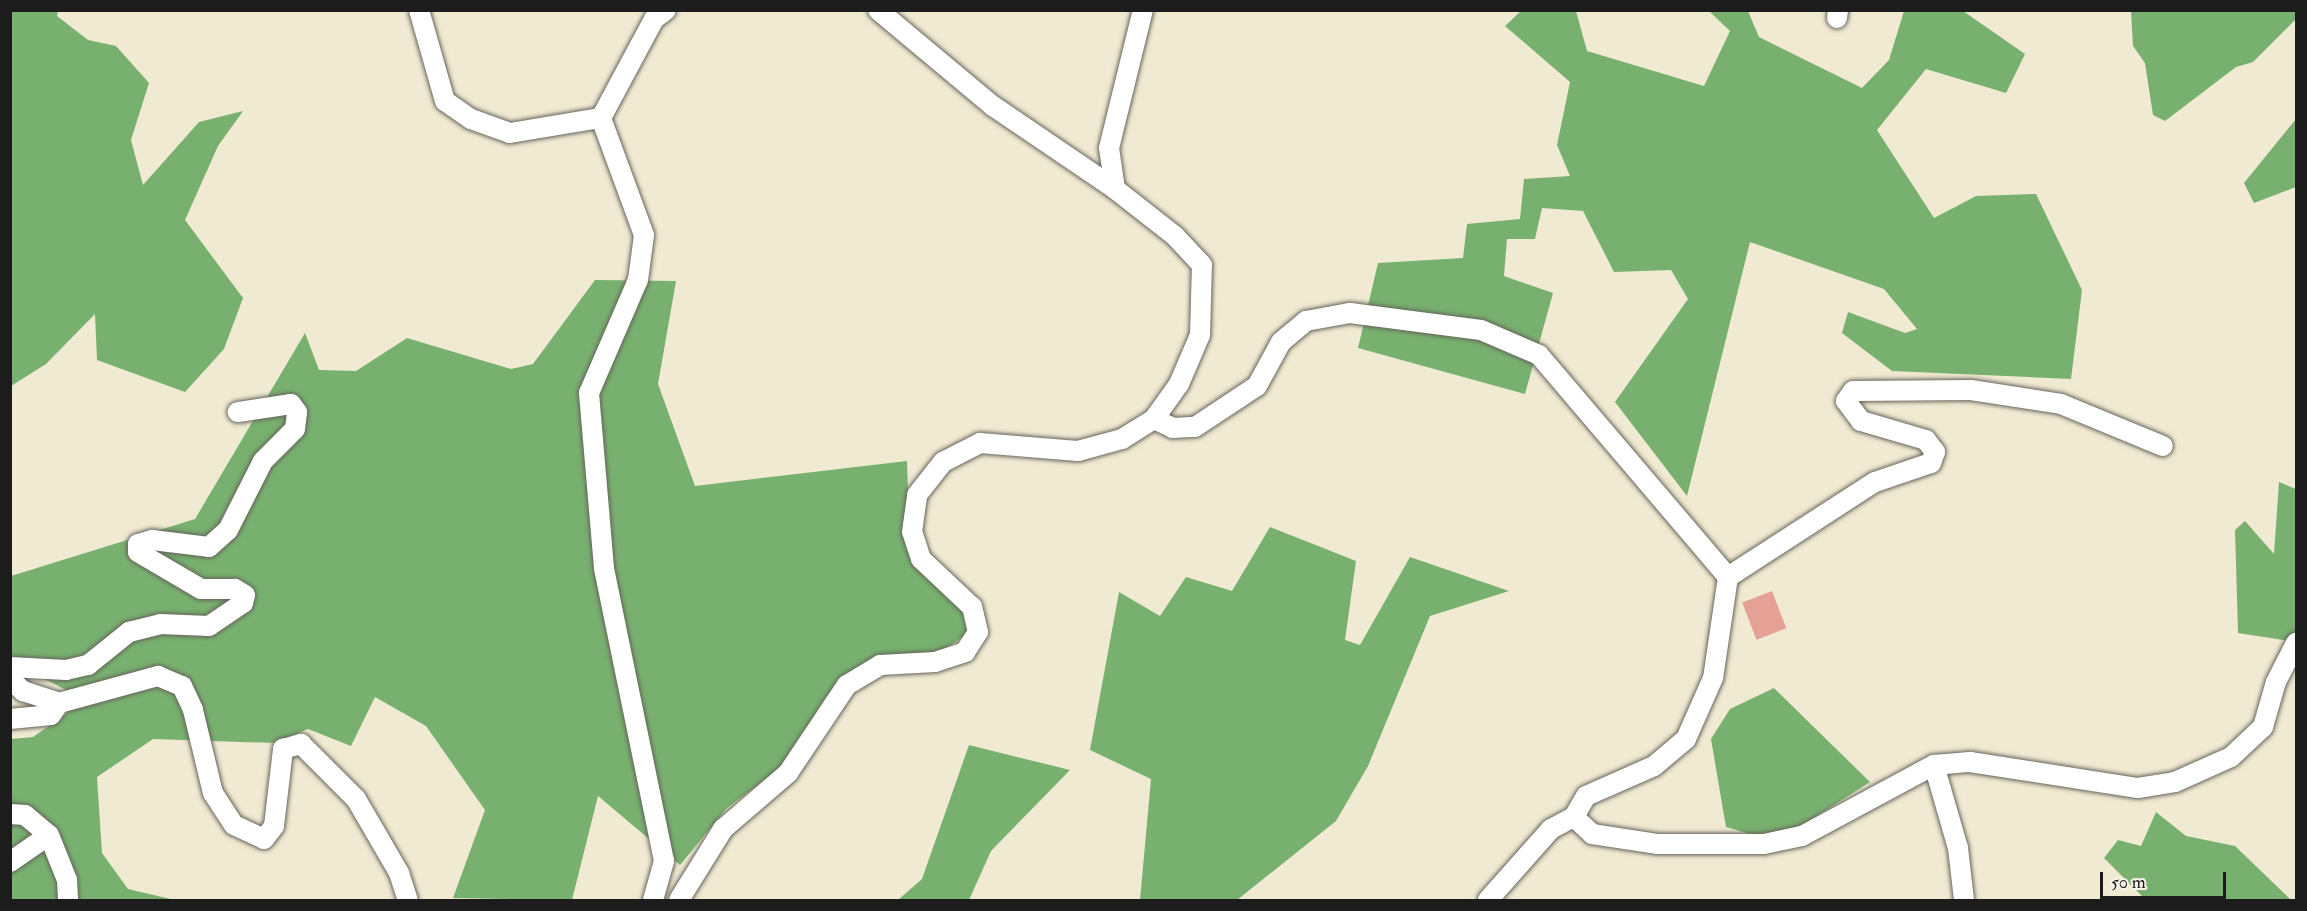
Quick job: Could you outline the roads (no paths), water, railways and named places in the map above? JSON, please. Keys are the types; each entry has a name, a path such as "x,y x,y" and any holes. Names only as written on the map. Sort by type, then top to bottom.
{"street":[{"path":"419,10 445,101 471,119 510,133 601,118"},
{"path":"653,900 664,861 604,568 590,393 638,280 644,235 601,118 654,19 666,10"},
{"path":"679,900 723,829 788,773 847,685 880,665 935,662 965,652 978,632 972,607 921,559 912,532 917,495 943,462 980,443 1078,451 1122,439 1154,419 1179,384 1200,335 1202,265 1175,236 1115,189 993,106 878,10"},
{"path":"1115,189 1109,148 1143,10"},
{"path":"1154,419 1173,428 1195,427 1257,386 1281,342 1306,321 1350,313 1481,330 1539,355 1728,577"},
{"path":"1488,900 1551,829 1574,817 1586,796 1654,766 1686,739 1713,678 1728,577 1875,482 1931,463 1935,452 1926,440 1861,421 1846,401 1853,391 1971,390 2061,404 2163,446"},
{"path":"10,667 66,670 88,664 129,632 160,624 209,626 243,603 245,595 235,589 201,589 138,552 138,544 152,540 209,547 228,530 263,461 295,429 297,412 291,404 237,412"},
{"path":"1574,817 1592,834 1658,844 1764,844 1802,836 1934,765 1971,762 2138,788 2175,782 2231,757 2263,727 2276,682 2296,643"},
{"path":"10,679 23,691 59,704 158,676 182,686 193,710 213,792 234,825 264,839 274,826 283,748 301,744 356,799 399,873 408,900"},
{"path":"10,719 51,716 59,704"},
{"path":"1934,765 1958,848 1964,900"},
{"path":"10,814 25,815 49,835 67,880 68,900"},
{"path":"10,862 49,835"}]}
